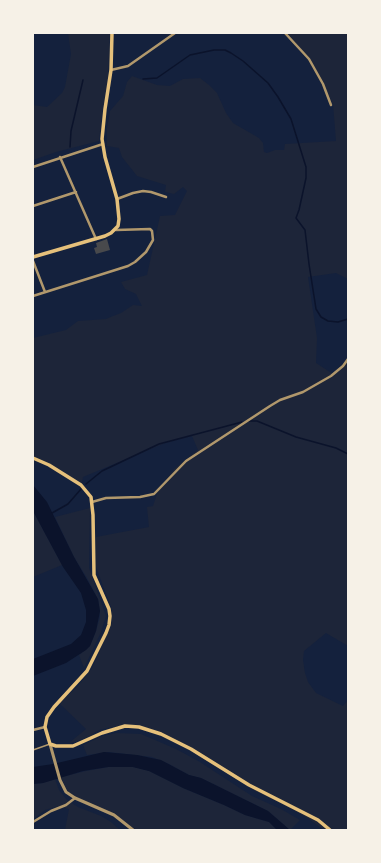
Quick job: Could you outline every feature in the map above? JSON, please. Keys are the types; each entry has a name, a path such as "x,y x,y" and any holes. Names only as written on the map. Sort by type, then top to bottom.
{"main road":[{"path":"33,257 96,239 111,233 116,230 118,226 119,219 117,199 103,144 103,126 112,70 112,33"},
{"path":"33,458 49,465 81,485 88,493 92,502 94,574 110,609 109,625 87,671 51,711 46,721 45,726 50,744 56,746 74,746 102,733 125,726 139,727 161,734 191,749 249,785 318,820 330,830"}],"street":[{"path":"112,70 128,66 175,33"},
{"path":"285,33 309,59 323,84 330,105"},
{"path":"33,167 103,144"},
{"path":"60,157 96,239"},
{"path":"117,199 143,191 166,197"},
{"path":"33,206 76,192"},
{"path":"33,296 128,266 146,252 152,240 152,230 150,228 116,230"},
{"path":"33,261 44,292"},
{"path":"92,502 106,498 140,497 154,494 186,462 280,400 303,392 331,376 343,366 348,359"},
{"path":"33,730 45,726"},
{"path":"50,744 60,780 66,792 75,798 114,815 133,830"},
{"path":"33,822 51,811 66,805 75,798"}],"lane":[{"path":"33,750 50,744"}],"shaded area":[{"path":"68,33 110,33 108,81 99,141 56,152 33,160 33,105 47,107 62,93 65,87 71,54"},
{"path":"287,33 348,33 348,279 336,273 308,277 317,338 316,363 333,374 340,369 348,359 348,646 326,633 304,651 303,660 308,682 316,693 343,706 348,700 348,830 324,830 309,819 283,804 255,791 233,774 198,752 149,728 118,726 99,730 88,737 69,743 86,729 59,703 78,686 92,668 112,622 111,607 96,567 96,537 149,527 147,507 153,506 158,491 174,469 198,450 192,436 165,443 83,477 82,483 33,456 33,338 66,330 78,321 106,319 121,313 133,305 142,306 136,294 125,289 121,282 147,275 160,216 175,215 187,191 183,187 174,194 165,192 166,185 137,176 122,157 119,148 107,146 107,128 110,111 123,96 127,82 132,76 157,85 170,86 183,79 200,78 217,93 226,113 233,123 259,138 263,143 264,152 267,153 275,150 284,150 285,144 336,141 333,104 306,56"},
{"path":"33,485 47,502 74,557 98,599 100,611 96,631 90,646 86,650 66,663 33,676 33,659 71,644 81,635 86,622 86,610 81,593 63,567 33,511"},
{"path":"90,508 89,568 106,616 101,632 84,668 79,655 90,646 96,631 100,617 98,599 74,557 55,517"},
{"path":"33,511 62,565 33,577"},
{"path":"117,733 141,734 176,749 200,762 252,796 281,809 300,820 290,830 268,811 201,778 189,775 152,757 109,752 87,755 83,745 102,736"},
{"path":"104,752 137,755 161,760 189,775 201,778 268,811 290,830 277,830 269,822 245,815 183,788 149,771 133,767 108,767 83,771 43,783 33,784 33,767"},
{"path":"121,766 149,771 183,788 245,815 269,822 277,830 130,830 116,817 81,801 69,793 61,777 86,771"},
{"path":"55,779 59,790 67,800 78,807 101,816 120,830 65,830 69,809 59,806 45,810 33,819 33,784 43,783"}],"building":[{"path":"107,239 110,250 96,254 94,248 97,247 96,243"}],"waterway":[{"path":"143,79 157,78 190,55 214,50 225,50 243,61 268,83 291,119 306,167 306,178 296,218 305,230 316,309 321,317 328,321 338,322 348,319"},
{"path":"70,147 71,131 83,80"},
{"path":"248,421 257,421 296,437 336,448 348,454"},
{"path":"86,484 102,471 159,444 242,422"},
{"path":"52,513 68,504 81,489"}]}
